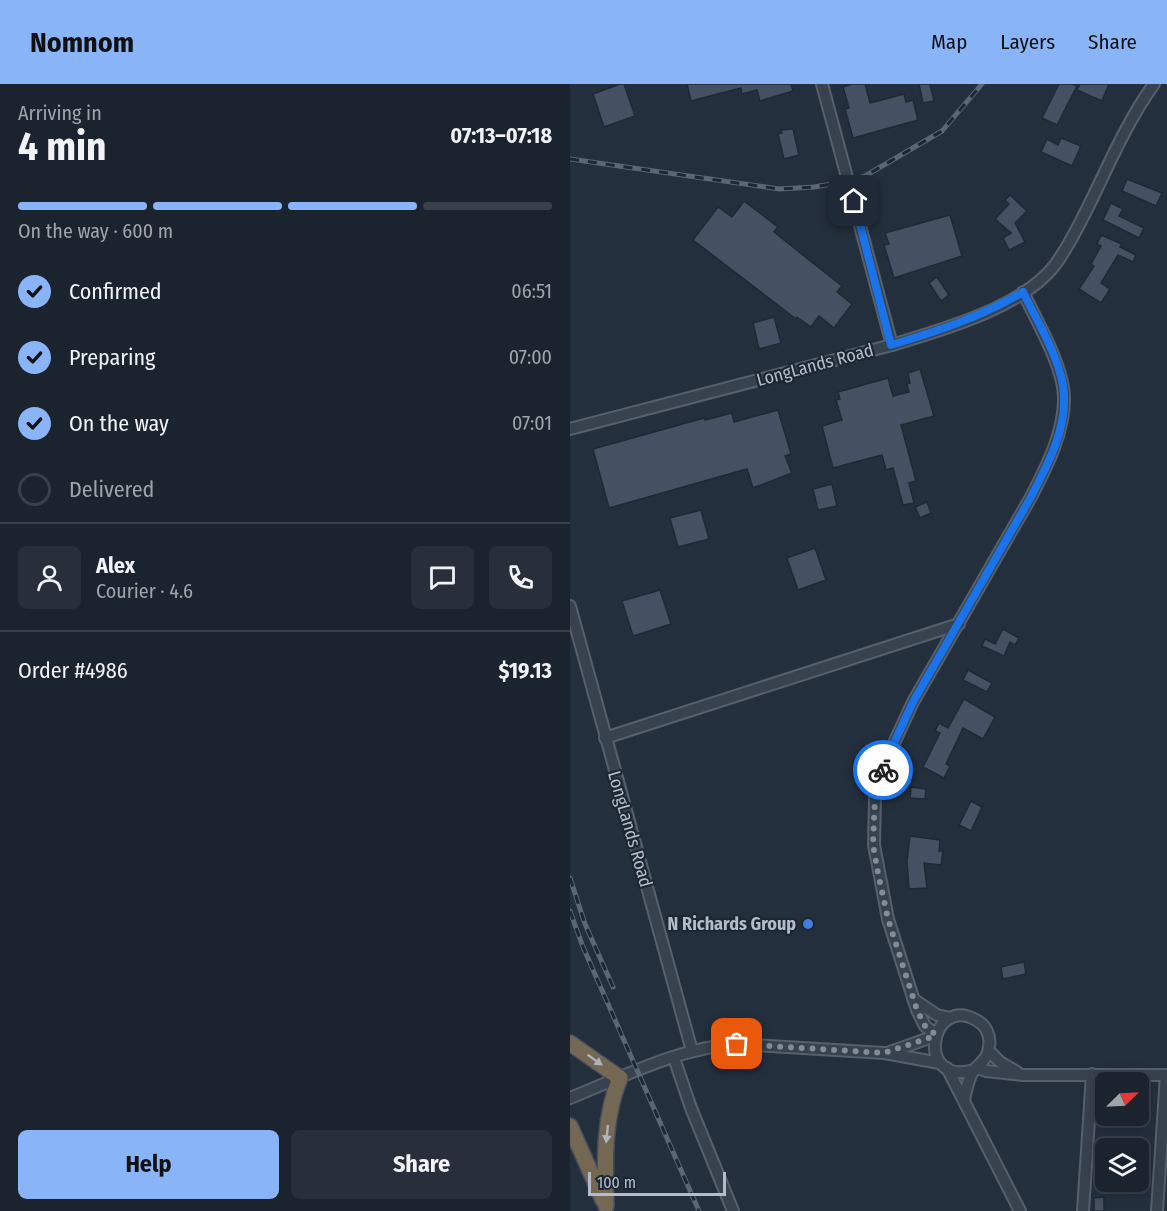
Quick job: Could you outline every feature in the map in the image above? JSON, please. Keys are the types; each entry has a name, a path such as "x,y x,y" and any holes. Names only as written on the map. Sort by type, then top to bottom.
{"highway":[{"path":"570,1043 620,1078 610,1103 606,1144 607,1208"},
{"path":"570,1126 607,1208"}],"street":[{"path":"822,84 891,345"},
{"name":"LongLands Road","path":"570,429 891,345 979,315 1023,292 1054,267 1072,238 1119,144 1154,84"},
{"path":"935,1035 925,1026 913,999 888,919 873,845 875,798 880,778 913,702 1031,497 1047,465 1064,412 1064,394 1056,362 1023,292"},
{"name":"LongLands Road","path":"570,606 692,1051"},
{"path":"605,738 959,624"},
{"path":"913,999 938,1015 950,1018"},
{"path":"964,1100 976,1069 985,1060 989,1051 990,1040 987,1030 980,1022 971,1017 960,1016 950,1018 943,1023 935,1035 934,1048 964,1100 1020,1211"},
{"path":"884,1053 935,1035"},
{"path":"570,1098 692,1051 713,1045 737,1044 884,1053 944,1066 956,1072 976,1069 1023,1075 1166,1075 1157,1211"},
{"path":"989,1051 1000,1062 1023,1075"},
{"path":"674,1058 691,1108 733,1211"},
{"path":"1083,1211 1092,1074"}],"building":[{"path":"624,84 635,116 604,127 593,94"},
{"path":"687,84 791,84 793,91 760,101 757,90 742,94 741,88 691,101"},
{"path":"865,84 870,103 904,94 906,102 913,100 918,120 853,138 845,109 849,108 843,87"},
{"path":"919,84 930,84 934,101 923,103"},
{"path":"1059,84 1077,86 1057,125 1042,118"},
{"path":"1080,84 1109,84 1102,101 1077,90"},
{"path":"793,129 799,155 784,159 778,134 782,133 781,130"},
{"path":"1061,138 1081,146 1072,166 1041,152 1047,139 1058,145"},
{"path":"1127,179 1162,193 1156,206 1122,191"},
{"path":"1010,195 1027,211 1015,223 1025,242 1009,250 1003,238 1011,233 995,219 1009,204 1005,200"},
{"path":"744,201 778,227 774,232 842,286 837,292 852,304 834,328 819,316 811,327 797,317 796,319 693,240 718,207 732,217"},
{"path":"1111,203 1123,209 1119,216 1144,228 1139,238 1103,220"},
{"path":"950,215 962,256 894,278 884,245 889,244 885,233"},
{"path":"1101,235 1122,244 1120,247 1136,255 1133,262 1118,255 1101,283 1110,289 1101,303 1079,289 1094,266 1091,264 1101,246 1097,244"},
{"path":"937,277 949,295 941,301 929,283"},
{"path":"774,317 781,343 759,349 753,323"},
{"path":"920,369 934,416 901,425 916,481 909,483 914,503 903,505 893,468 886,470 882,455 833,468 822,426 842,420 836,400 840,399 838,392 888,378 893,396 909,392 908,373"},
{"path":"778,410 791,454 785,456 792,473 753,488 747,469 609,508 593,449 704,418 705,420 732,413 734,422"},
{"path":"832,484 837,506 818,510 813,489"},
{"path":"927,502 931,513 920,518 915,507"},
{"path":"701,510 709,539 678,547 670,518"},
{"path":"815,548 826,580 798,590 787,558"},
{"path":"660,590 671,624 633,636 622,601"},
{"path":"1003,629 1019,638 1015,645 1010,642 1004,656 982,646 985,639 995,644"},
{"path":"968,670 992,683 987,692 963,680"},
{"path":"964,699 995,717 983,739 963,728 946,764 950,766 944,778 923,767 940,733 935,731 939,723 948,728"},
{"path":"911,787 926,789 925,799 910,798"},
{"path":"971,801 982,807 971,831 959,825"},
{"path":"910,836 940,840 939,851 943,851 941,865 924,863 927,888 909,889 907,861"},
{"path":"1024,962 1026,974 1003,979 1001,967"},
{"path":"1104,1197 1104,1211 1094,1211 1094,1198"}],"railway":[{"path":"570,159 779,189 814,187 849,181 865,176 942,131 982,84"},
{"path":"570,878 585,924 613,987"},
{"path":"570,911 583,947 699,1211"}],"way so far":[{"path":"737,1044 884,1053 935,1036 925,1026 917,1010 888,919 878,873 873,845 875,798 883,770"}],"place":[{"name":"N Richards Group","path":"808,924"}],"route":[{"path":"854,201 891,345 979,315 1023,292 1056,362 1064,394 1064,412 1047,465 1031,497 913,702 883,770"}]}
